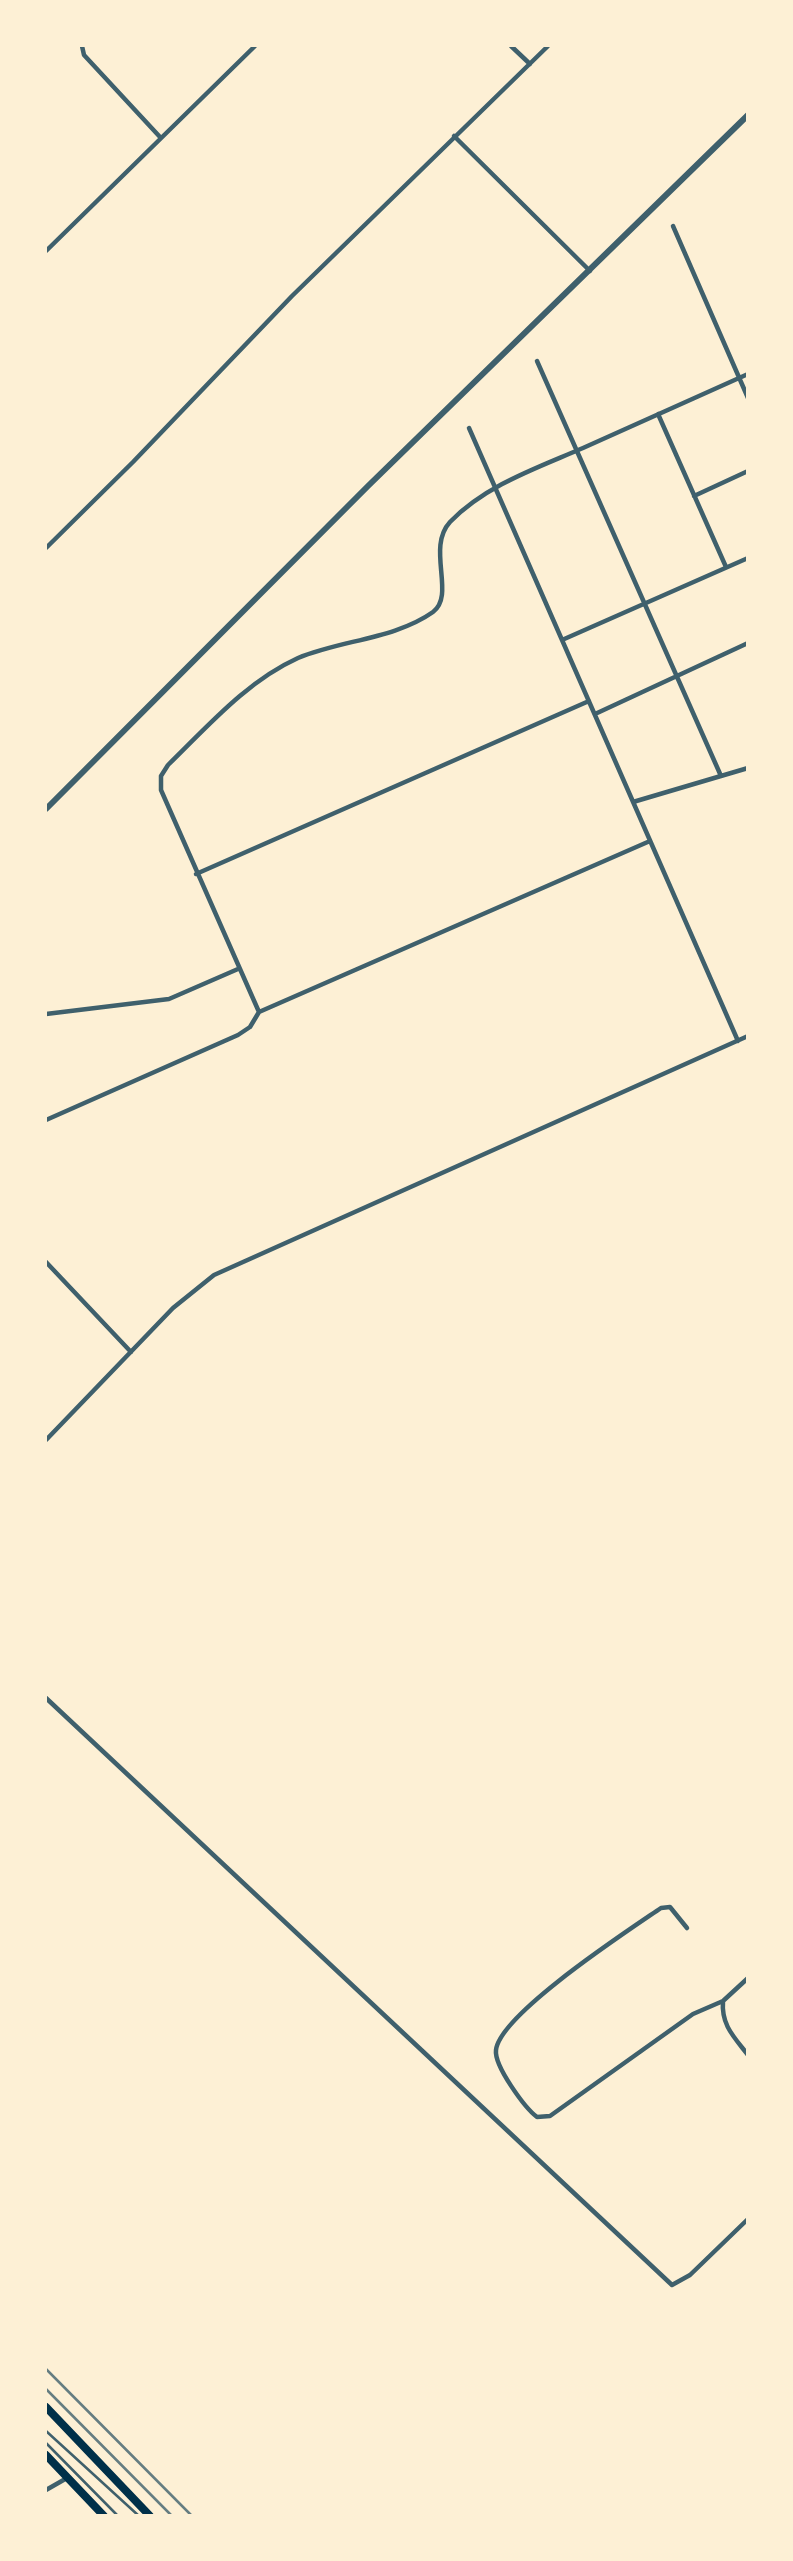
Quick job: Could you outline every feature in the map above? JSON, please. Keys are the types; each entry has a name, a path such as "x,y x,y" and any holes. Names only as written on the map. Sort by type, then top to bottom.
{"highway":[{"path":"46,2406 150,2515"},
{"path":"46,2455 104,2515"}],"street":[{"path":"82,46 85,55 160,137"},
{"path":"46,251 255,46"},
{"path":"511,46 530,64"},
{"path":"46,548 133,462 292,296 548,46"},
{"path":"46,809 368,486 747,115"},
{"path":"454,136 590,271"},
{"path":"673,226 747,398"},
{"path":"537,360 721,776"},
{"path":"258,1012 161,790 161,776 168,765 249,688 271,673 300,658 371,637 436,610 442,599 439,565 442,536 448,524 494,487 747,374"},
{"path":"658,414 726,567"},
{"path":"469,428 738,1041"},
{"path":"694,496 747,471"},
{"path":"562,640 747,558"},
{"path":"595,714 747,643"},
{"path":"196,874 589,701"},
{"path":"633,802 747,768"},
{"path":"46,1120 238,1035 250,1027 258,1012 650,841"},
{"path":"46,1014 169,999 239,969"},
{"path":"46,1440 173,1308 214,1275 747,1037"},
{"path":"46,1262 131,1352"},
{"path":"46,1698 672,2285 690,2276 747,2219"},
{"path":"687,1928 674,1910 670,1907 662,1908 580,1964 537,2000 498,2042 495,2053 499,2065 528,2110 537,2117 550,2116 693,2014 723,2001 747,1978"},
{"path":"723,2001 724,2025 747,2055"},
{"path":"46,2490 67,2477"}],"lane":[{"path":"46,2431 139,2515"},
{"path":"46,2443 118,2515"}],"railway":[{"path":"46,2369 192,2516"},
{"path":"46,2389 172,2516"}]}
